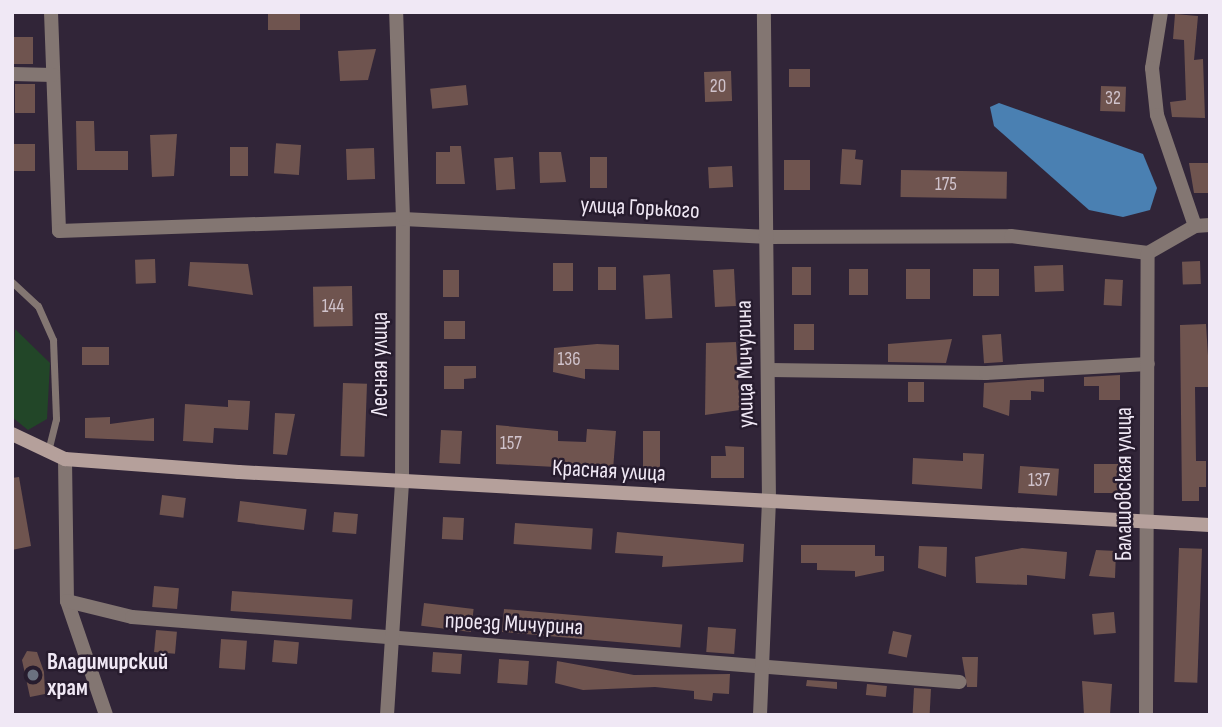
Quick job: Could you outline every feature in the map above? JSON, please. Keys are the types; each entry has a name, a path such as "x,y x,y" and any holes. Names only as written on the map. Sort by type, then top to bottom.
{"main road":[{"name":"Красная улица","path":"12,434 65,459 402,484 1210,525"}],"street":[{"path":"12,74 53,75 51,12"},
{"name":"Лесная улица","path":"387,715 402,484 403,219 396,12"},
{"name":"улица Мичурина","path":"760,715 769,502 770,370 765,237 764,12"},
{"path":"1148,253 1203,225 1157,115 1152,68 1161,12"},
{"name":"улица Горького","path":"53,75 59,231 403,219 765,237 1011,236 1148,253"},
{"name":"Балашовская улица","path":"1146,715 1148,253"},
{"path":"770,370 986,373 1148,364"},
{"path":"65,459 67,601 106,715"},
{"name":"проезд Мичурина","path":"67,601 132,617 393,639 761,662 959,682"}],"lane":[{"path":"12,282 38,306 53,340 56,419 48,451"}],"green space":[{"path":"15,329 50,363 47,419 28,430 12,417"}],"water":[{"path":"999,103 1143,154 1157,188 1150,210 1123,217 1089,210 994,126 990,107"}],"building":[{"path":"268,12 300,12 300,30 268,30"},
{"path":"1175,14 1198,16 1194,60 1203,59 1205,118 1172,117 1170,102 1186,100 1184,40 1173,39"},
{"path":"12,37 33,37 33,64 12,64"},
{"path":"376,49 368,80 340,81 338,51"},
{"path":"789,69 810,69 810,87 789,87"},
{"path":"731,71 732,101 705,102 704,72"},
{"path":"15,84 35,84 35,113 15,113"},
{"path":"466,85 468,105 432,109 430,89"},
{"path":"1101,86 1126,87 1125,112 1100,111"},
{"path":"76,121 94,121 95,151 128,151 128,170 77,170"},
{"path":"177,134 174,176 152,177 150,135"},
{"path":"276,143 301,145 299,175 274,173"},
{"path":"12,144 35,144 35,171 12,171"},
{"path":"450,146 461,146 465,184 436,184 436,152 450,152"},
{"path":"230,147 248,147 248,176 230,176"},
{"path":"374,148 375,179 347,180 346,149"},
{"path":"842,149 856,150 855,159 863,160 861,185 840,184"},
{"path":"539,152 561,152 566,182 540,183"},
{"path":"513,157 515,189 496,190 494,158"},
{"path":"590,157 607,157 607,188 590,188"},
{"path":"784,160 810,160 810,190 784,190"},
{"path":"1189,163 1210,163 1210,193 1194,193"},
{"path":"732,166 733,187 709,188 708,167"},
{"path":"901,170 1007,172 1007,199 901,197"},
{"path":"155,259 156,283 136,284 135,260"},
{"path":"1200,261 1201,284 1183,285 1182,262"},
{"path":"190,262 248,264 253,295 188,286"},
{"path":"553,263 573,263 573,291 553,291"},
{"path":"1063,265 1064,291 1035,292 1034,266"},
{"path":"598,267 616,267 616,290 598,290"},
{"path":"792,267 811,267 811,295 792,295"},
{"path":"734,269 736,306 715,307 713,270"},
{"path":"849,269 868,269 868,295 849,295"},
{"path":"906,269 930,269 930,299 906,299"},
{"path":"973,269 999,269 999,296 973,296"},
{"path":"443,270 459,270 459,297 443,297"},
{"path":"670,274 672,318 645,319 643,275"},
{"path":"1105,279 1123,280 1122,306 1104,305"},
{"path":"352,286 353,326 314,327 313,287"},
{"path":"444,321 465,321 465,339 444,339"},
{"path":"794,324 814,324 814,350 794,350"},
{"path":"1206,324 1210,387 1195,387 1196,461 1206,461 1206,487 1199,487 1199,501 1182,501 1180,325"},
{"path":"1001,334 1003,362 984,363 982,335"},
{"path":"952,339 946,363 888,362 888,344"},
{"path":"736,342 740,410 705,415 706,343"},
{"path":"619,345 619,370 585,369 585,379 553,372 554,348"},
{"path":"82,347 109,347 109,365 82,365"},
{"path":"444,366 476,366 476,378 464,379 464,389 444,389"},
{"path":"1120,375 1120,400 1099,400 1099,386 1084,386 1084,377"},
{"path":"1044,379 1044,392 1031,391 1031,400 1010,400 1009,416 983,407 984,383"},
{"path":"908,382 924,382 924,402 908,402"},
{"path":"343,383 367,384 364,457 340,456"},
{"path":"228,400 250,401 248,430 214,428 213,443 183,441 185,404 228,407"},
{"path":"275,413 295,414 287,455 273,454"},
{"path":"110,417 110,424 154,418 154,441 85,438 85,418"},
{"path":"496,425 558,431 558,441 586,442 587,429 616,431 613,470 496,464"},
{"path":"441,430 462,431 460,464 439,463"},
{"path":"643,431 660,431 660,473 643,473"},
{"path":"725,446 744,447 744,478 711,478 711,456 726,456"},
{"path":"963,453 984,454 982,489 912,484 913,458 963,461"},
{"path":"1094,464 1118,464 1118,493 1094,493"},
{"path":"1020,466 1059,469 1057,496 1018,493"},
{"path":"19,477 31,546 12,550 12,478"},
{"path":"162,495 186,498 183,518 160,515"},
{"path":"240,501 307,509 304,530 237,522"},
{"path":"334,512 358,514 356,534 332,532"},
{"path":"443,517 464,518 463,540 442,539"},
{"path":"515,523 593,528 591,549 514,544"},
{"path":"617,532 744,544 743,562 662,567 663,556 615,553"},
{"path":"801,545 875,545 875,556 884,556 884,571 855,577 855,571 817,570 817,563 801,563"},
{"path":"919,546 947,547 946,577 918,568"},
{"path":"1022,548 1067,552 1065,579 1027,575 1027,585 976,583 975,557"},
{"path":"1179,548 1202,549 1197,683 1174,682"},
{"path":"1096,550 1116,551 1115,578 1089,576"},
{"path":"154,586 179,588 177,609 152,607"},
{"path":"232,591 353,599 351,619 231,611"},
{"path":"424,603 474,609 471,632 421,626"},
{"path":"504,609 682,625 680,648 502,632"},
{"path":"1114,612 1116,633 1094,635 1092,614"},
{"path":"708,627 736,629 734,654 706,652"},
{"path":"156,630 177,632 175,654 154,652"},
{"path":"893,631 912,635 907,657 888,653"},
{"path":"221,639 247,641 245,670 219,668"},
{"path":"274,640 299,642 297,664 272,662"},
{"name":"Владимирский храм","path":"27,651 37,652 44,672 45,694 30,697 22,660"},
{"path":"433,652 462,654 461,674 432,672"},
{"path":"962,657 978,657 977,687 967,687"},
{"path":"499,659 529,661 527,685 497,683"},
{"path":"557,661 634,675 730,674 729,694 713,693 712,701 694,699 694,691 655,687 583,690 555,683"},
{"path":"807,680 837,682 837,689 806,686"},
{"path":"1082,681 1112,684 1110,715 1084,715"},
{"path":"867,684 887,686 886,697 866,695"},
{"path":"914,688 931,689 930,715 913,715"}],"place":[{"name":"Владимирский храм","path":"33,675"}]}
